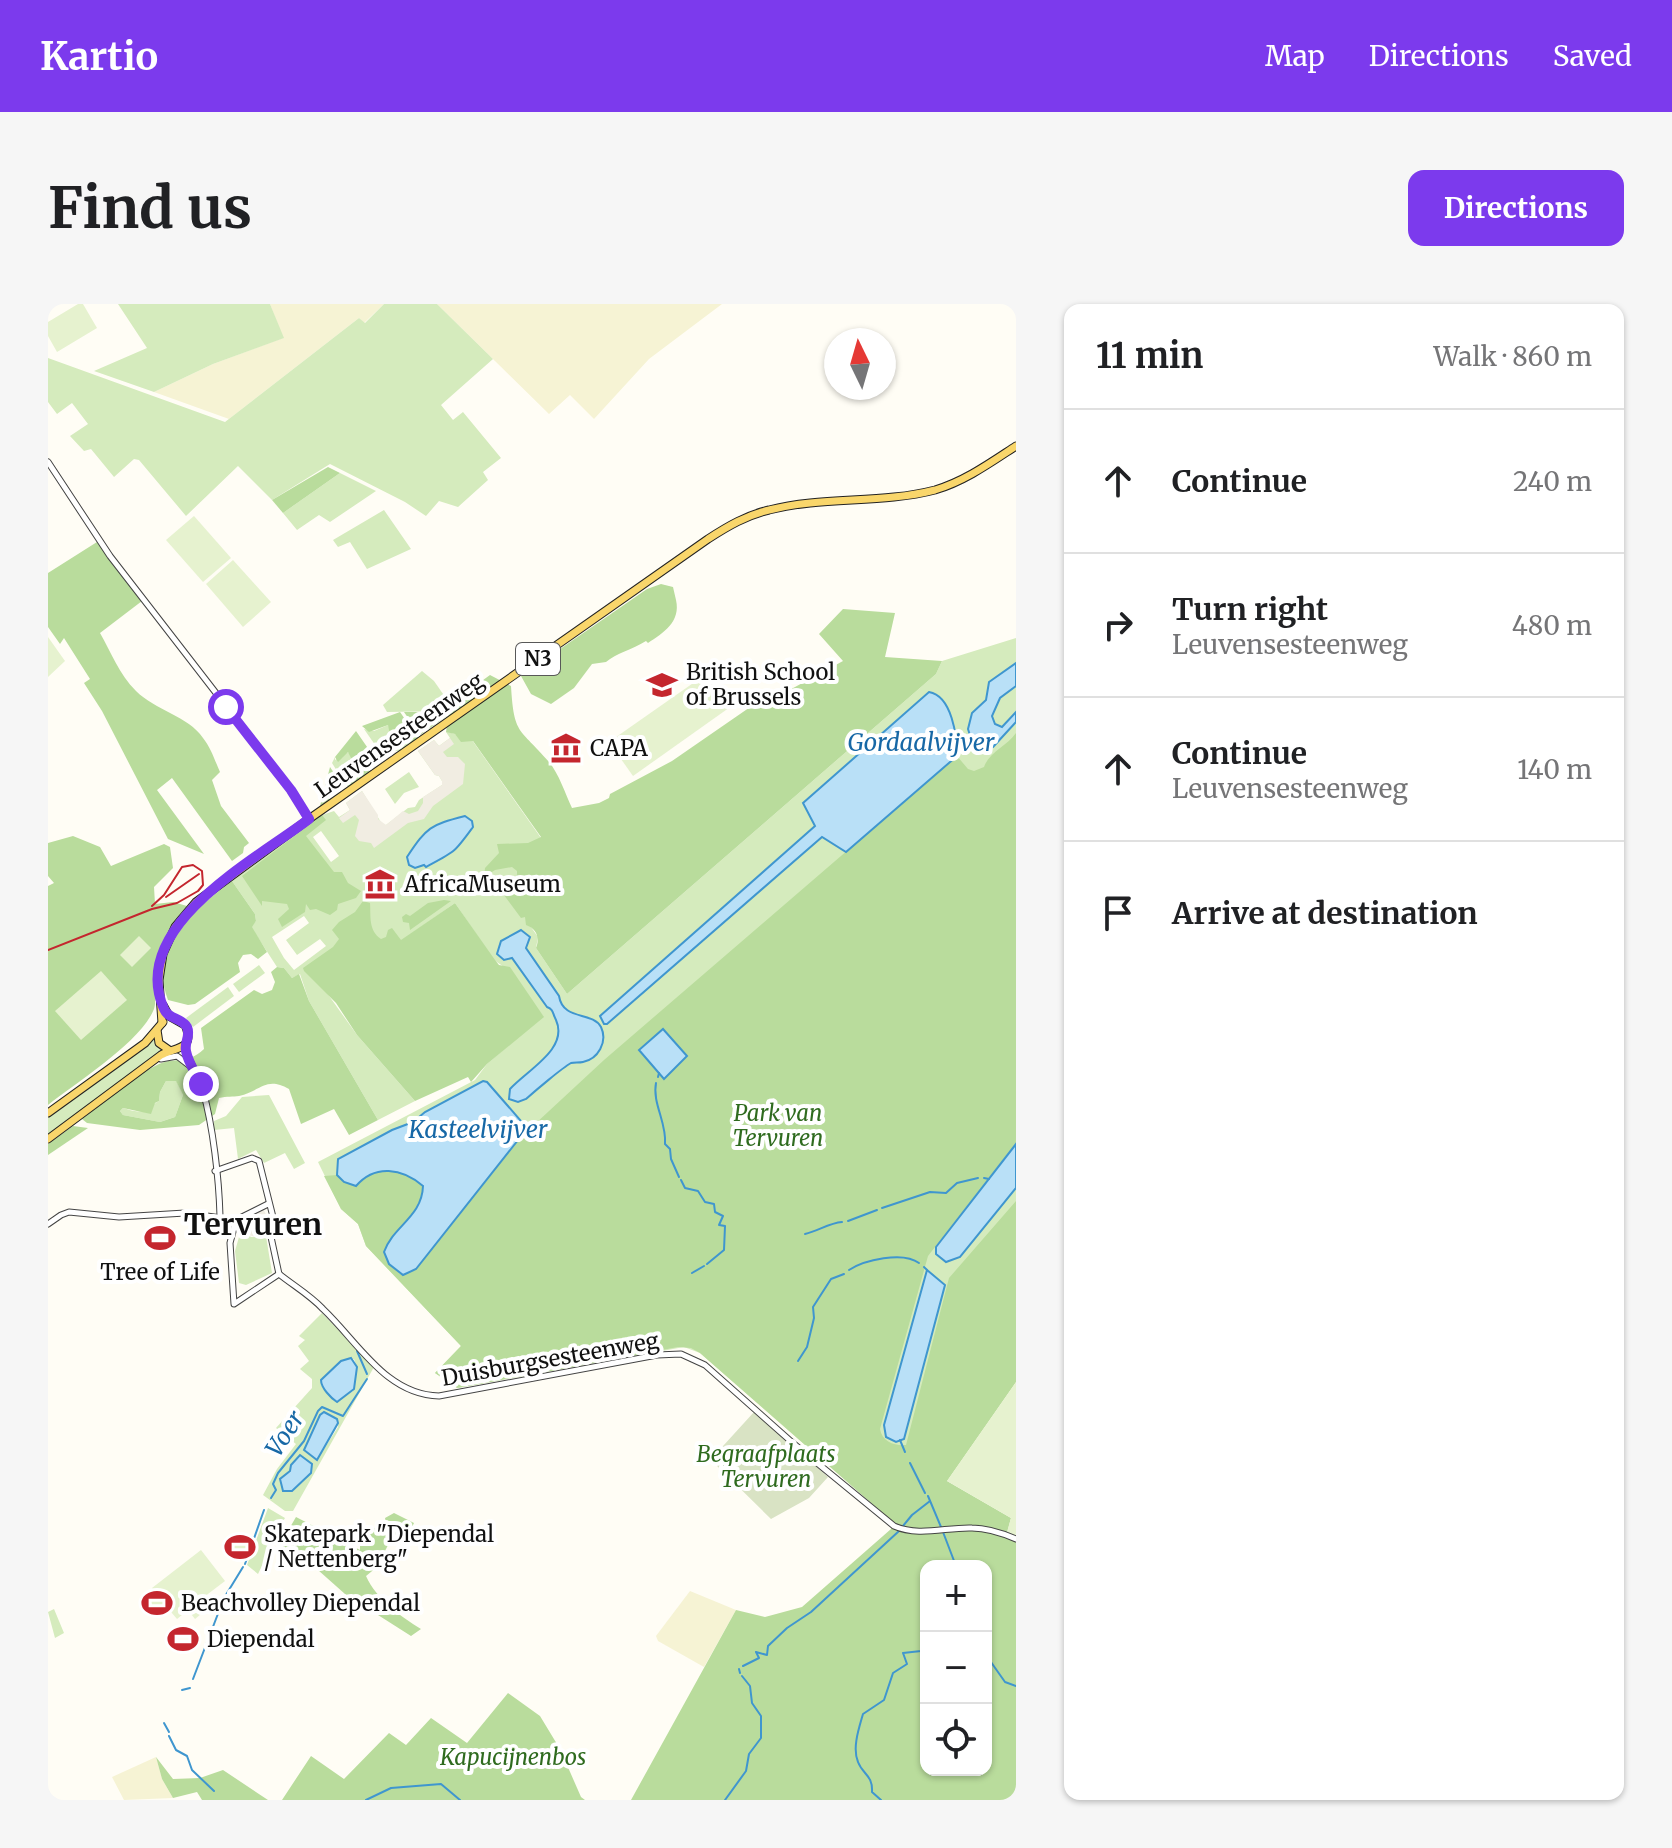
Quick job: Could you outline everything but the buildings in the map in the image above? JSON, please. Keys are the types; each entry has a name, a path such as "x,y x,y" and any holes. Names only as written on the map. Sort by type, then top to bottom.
{"main road":[{"name":"Leuvensesteenweg","path":"160,1026 159,987 165,948 185,914 207,894 691,550 739,520 777,508 932,491 973,474 1016,446"},
{"path":"48,1139 146,1067 185,1044 189,1036 187,1029 183,1022 173,1019 163,1007 159,987"},
{"name":"N3","path":"134,1051 155,1027 159,1000"},
{"name":"N3","path":"48,1113 173,1019"},
{"name":"N3","path":"160,1026 159,1043 173,1050"}],"street":[{"path":"48,462 105,549 291,790 309,819"},
{"path":"185,1044 207,1107 220,1216"},
{"path":"173,1050 189,1060"},
{"path":"146,1067 172,1056 182,1058 193,1068"},
{"path":"215,1171 255,1158 259,1162 274,1221 271,1234 279,1274 234,1304 230,1241 236,1220"},
{"path":"49,1221 69,1212 116,1217 171,1213 236,1220 268,1204"},
{"name":"Duisburgsesteenweg","path":"279,1274 320,1305 390,1379 417,1394 439,1396 662,1354 690,1356 705,1365 894,1526 907,1531 980,1528 1016,1539"}],"shaded area":[{"path":"270,304 384,304 364,323 359,318 229,419 154,392 213,364 283,338"},
{"path":"437,304 722,304 649,359 594,419 570,395 549,414"},
{"path":"450,738 454,744 443,752 447,757 458,757 465,764 463,784 433,806 424,819 408,823 374,848 371,843 359,841 355,836 359,820 355,815 343,823 339,818 350,810 346,803 362,791 378,819 386,825 403,811 409,814 418,811 423,797 442,785 442,781 418,751 434,740 439,746"},
{"path":"389,750 397,752 370,772 369,764 374,757"},
{"path":"264,1210 269,1233 257,1237 248,1235 240,1221"},
{"path":"690,1591 736,1610 704,1667 658,1641 656,1636"},
{"path":"156,1757 162,1779 173,1798 124,1800 112,1777"}],"green space":[{"path":"83,304 97,328 57,352 48,336 48,322"},
{"path":"118,304 270,304 284,338 213,364 154,392 94,371 147,348"},
{"path":"384,304 437,304 493,359 441,405 453,420 463,412 501,458 483,472 488,480 458,507 439,501 426,516 330,464 272,500 238,466 186,516 139,460 134,459 114,477 91,449 84,451 70,436 88,424 72,403 57,414 48,402 48,358 225,422 359,318 365,323"},
{"path":"328,467 340,473 283,513 272,500"},
{"path":"340,473 376,491 330,522 319,515 297,530 283,513"},
{"path":"384,510 411,549 367,569 350,542 338,547 333,540"},
{"path":"194,516 231,558 203,582 166,540"},
{"path":"97,542 142,601 100,633 120,670 136,691 197,730 208,746 220,772 212,780 221,806 249,843 243,853 232,861 172,778 157,790 204,854 168,839 102,711 84,683 90,679 64,638 60,644 48,627 48,573"},
{"path":"233,560 271,602 243,627 206,584"},
{"path":"661,584 673,587 677,608 673,621 665,631 648,643 646,641 606,662 592,664 574,688 551,704 531,694 521,676 647,589"},
{"path":"843,609 895,613 885,657 942,661 936,674 567,994 536,948 538,941 535,931 526,925 525,917 521,918 501,891 504,887 515,885 517,871 512,867 495,870 484,877 485,868 499,853 497,844 528,843 541,837 473,741 461,742 455,734 446,732 450,704 490,675 511,686 516,723 553,767 572,808 599,803 672,761 756,703 771,700 843,661 819,634"},
{"path":"48,637 65,661 48,677"},
{"name":"Park van Tervuren","path":"1016,638 1016,1382 947,1481 893,1522 700,1353 684,1347 458,1388 435,1373 461,1346 366,1246 358,1224 341,1209 318,1162 475,1080 487,1064 543,1016 504,967 494,960 455,903 327,993 357,1035 415,1101 378,1120 309,1001 300,974 292,978 284,968 277,967 251,927 256,921 255,914 232,881 322,815 334,811 339,817 350,810 346,803 362,791 382,824 386,825 408,808 415,807 419,800 442,785 439,776 435,775 418,751 434,740 439,746 450,738 446,732 449,732 472,740 541,838 519,857 515,885 538,937 536,948 567,994 936,674 942,661","holes":["321,831 339,856 331,862 313,837","304,916 309,923 286,940 297,955 320,939 326,946 294,970 272,937"]},
{"path":"422,671 434,681 450,704 450,711 387,712 383,705"},
{"path":"709,672 733,705 633,776 609,742"},
{"path":"400,712 418,738 410,743 400,735 394,739 388,725 369,732 362,726"},
{"path":"404,712 430,712 447,716 420,735"},
{"path":"388,725 395,738 400,735 410,743 399,751 380,752 364,729 374,731"},
{"path":"356,731 374,757 368,768 370,772 348,787 337,771 341,767 357,769 365,755 352,760 348,752 338,762 335,757"},
{"name":"Park van Tervuren","path":"1016,733 1016,1143 928,1256 880,1429 883,1437 890,1442 906,1445 949,1278 1016,1201 1016,1382 947,1481 1011,1518 1006,1537 1016,1541 1016,1800 631,1800 736,1610 765,1617 802,1607 891,1529 893,1522 691,1348 678,1347 457,1388 435,1373 461,1346 366,1246 358,1224 341,1209 324,1176 337,1175 356,1186 372,1174 388,1170 422,1185 419,1205 384,1252 389,1264 400,1274 416,1269 521,1137 604,1060 957,756 968,769 974,771 984,767 990,757"},
{"path":"348,752 356,760 365,754 366,758 356,769 339,768 337,771 332,763 335,757 335,760"},
{"path":"330,767 342,785 329,790 325,796 331,800 320,806"},
{"path":"409,772 419,787 404,793 395,804 385,789"},
{"path":"322,815 326,820 306,836 334,872 342,872 348,883 361,891 356,898 338,904 337,910 330,915 316,909 310,910 306,904 305,912 282,927 278,919 289,909 287,904 262,901 262,906 242,876"},
{"path":"73,836 100,847 111,866 164,844 170,847 173,868 154,887 155,904 173,902 187,906 174,922 160,949 155,969 155,1006 147,1022 122,1048 48,1105 48,886 54,883 48,876 48,843"},
{"path":"232,881 255,914 256,921 252,927 267,952 258,959 251,954 243,955 238,963 240,972 195,1004 168,1000 163,980 169,946 190,917"},
{"path":"363,901 370,903 371,922 377,935 381,939 386,937 392,928 401,940 455,903 499,965 510,967 544,1017 487,1064 471,1082 468,1077 415,1101 357,1035 336,1003 303,968 333,947 339,939 332,930 355,912"},
{"path":"451,901 410,930 409,923 403,922 402,917 406,914 410,916 428,903"},
{"path":"139,936 151,948 132,967 120,955"},
{"path":"259,965 265,973 239,992 233,984"},
{"path":"277,967 284,968 292,978 299,974 309,1001 378,1120 349,1135 334,1109 301,1124 289,1089 275,1084 239,1096 219,1098 215,1114 199,1125 140,1130 87,1123 82,1119 149,1069 186,1059 204,1049 201,1028 254,990 262,994 272,990 275,982 271,972","holes":["166,1081 176,1081 183,1095 175,1117 160,1122 123,1115 120,1111 123,1108 151,1114"]},
{"path":"101,971 127,1000 81,1040 55,1011"},
{"path":"228,987 234,996 193,1027 186,1018"},
{"path":"155,1038 164,1051 159,1050 152,1041 161,1053 48,1135 48,1116"},
{"path":"176,1080 183,1095 175,1117 160,1122 123,1115 120,1111 123,1108 136,1111 146,1109 159,1101 166,1081"},
{"path":"269,1095 305,1163 294,1169 285,1153 264,1163 256,1150 238,1159 234,1128 214,1130 214,1121 226,1116 242,1097"},
{"path":"73,1126 88,1128 48,1155 48,1144"},
{"path":"246,1234 251,1237 266,1236 272,1273 246,1285 239,1283 235,1251 239,1237"},
{"path":"322,1313 374,1367 293,1511 285,1511 263,1495 296,1444 276,1428 312,1388 312,1379 300,1369 309,1361 298,1346 305,1340 299,1336","holes":["354,1359 357,1368 353,1391 337,1402 321,1385 334,1368","323,1412 338,1420 338,1427 315,1459","290,1471 311,1473 293,1491 280,1479"]},
{"path":"1016,1382 1016,1536 1007,1532 1011,1518 947,1481"},
{"name":"Begraafplaats Tervuren","path":"754,1412 797,1449 796,1453 807,1458 828,1477 809,1498 771,1519 713,1462 713,1457"},
{"path":"268,1508 285,1518 272,1539 274,1541 258,1574 247,1565"},
{"path":"394,1513 414,1523 404,1544 390,1541 377,1567 366,1576 383,1600 421,1629 411,1636 345,1594 309,1562 309,1557 292,1546 284,1551 278,1548 296,1517 360,1550 360,1537 376,1527 387,1527 385,1518"},
{"name":"Skatepark \"Diependal / Nettenberg\"","path":"239,1535 250,1541 240,1560 229,1554"},
{"path":"201,1550 225,1581 200,1600 207,1609 195,1619 188,1610 177,1619 166,1606 156,1614 150,1600 157,1594 152,1588"},
{"path":"54,1609 64,1633 55,1638 48,1612"},
{"name":"Kapucijnenbos","path":"508,1693 540,1716 585,1800 282,1800 311,1756 344,1779 389,1733 406,1745 431,1718 467,1743"},
{"path":"156,1757 173,1779 200,1778 223,1770 268,1800 202,1800 197,1792 173,1798 162,1779"}],"water":[{"path":"1016,663 1016,686 1000,698 992,716 995,724 1002,727 1016,712 1016,722 993,747 979,750 973,745 968,729 972,713 986,700 989,682"},
{"name":"Gordaalvijver","path":"929,692 943,701 952,718 957,756 846,852 822,837 604,1024 600,1016 815,826 803,803"},
{"path":"465,816 472,821 473,827 454,851 426,867 409,865 407,857 425,833 444,822"},
{"path":"521,930 530,937 526,948 562,1004 572,1013 597,1022 603,1038 600,1049 593,1057 571,1063 518,1102 509,1099 510,1089 552,1050 558,1031 552,1010 512,958 504,960 497,954 501,941"},
{"path":"663,1029 687,1056 664,1079 639,1050"},
{"name":"Kasteelvijver","path":"483,1081 526,1130 416,1269 403,1275 389,1264 384,1252 418,1206 423,1186 406,1175 389,1171 372,1174 356,1186 344,1182 337,1175 338,1159 413,1122 425,1112"},
{"path":"1016,1144 1016,1188 960,1257 946,1262 936,1254 936,1247"},
{"path":"927,1270 945,1285 904,1439 896,1442 886,1437 884,1425"},
{"path":"351,1358 357,1367 354,1389 337,1402 324,1389 321,1380 341,1361"},
{"path":"324,1412 337,1419 338,1423 317,1460 304,1450"},
{"path":"300,1455 312,1464 311,1473 292,1491 283,1491 280,1479 290,1471"}],"waterway":[{"path":"658,1077 659,1073"},
{"path":"656,1083 665,1144 670,1149 679,1177"},
{"path":"882,1208 930,1192 946,1193 957,1183 978,1178"},
{"path":"984,1178 989,1179"},
{"path":"681,1180 685,1188 698,1191 705,1202 714,1204 715,1212 723,1216 719,1225 725,1226 724,1250 707,1264"},
{"path":"848,1221 877,1210"},
{"path":"805,1234 842,1222"},
{"path":"849,1270 884,1258 912,1259 919,1263"},
{"path":"692,1273 704,1266"},
{"path":"924,1267 927,1270"},
{"path":"798,1361 807,1347 814,1318 813,1307 831,1279 844,1274"},
{"name":"Voer","path":"357,1351 367,1374"},
{"name":"Voer","path":"271,1498 276,1490 273,1484 278,1473 304,1441 318,1411 322,1407 343,1416 367,1379"},
{"path":"900,1440 905,1452"},
{"path":"910,1463 925,1493"},
{"path":"928,1496 941,1527"},
{"path":"903,1526 930,1501"},
{"name":"Voer","path":"245,1564 264,1510"},
{"path":"743,1666 759,1658 756,1652 767,1655 768,1646 787,1628 811,1612 899,1531"},
{"path":"943,1532 954,1560"},
{"name":"Voer","path":"193,1679 224,1598 243,1567"},
{"path":"881,1800 872,1792 871,1782 856,1756 860,1725 863,1714 884,1700 893,1673 907,1664 903,1653 920,1651"},
{"path":"992,1664 1005,1682 1016,1686"},
{"path":"739,1669 740,1673"},
{"path":"725,1800 746,1771 749,1754 761,1738 761,1716 752,1703 750,1686 742,1676"},
{"name":"Voer","path":"182,1690 190,1688"},
{"name":"Voer","path":"164,1723 169,1732"},
{"name":"Voer","path":"169,1736 176,1750 187,1756 192,1770 214,1791"},
{"name":"Voer","path":"366,1800 391,1788 441,1784 460,1800"}],"tram line":[{"path":"48,950 152,909 177,903 203,885 202,871 193,865 182,867 164,895 152,906"},
{"path":"166,897 199,874"}],"place":[{"name":"British School of Brussels","path":"662,685"},
{"name":"CAPA","path":"566,748"},
{"name":"AfricaMuseum","path":"380,884"},
{"name":"Tree of Life","path":"160,1238"},
{"name":"Skatepark \"Diependal / Nettenberg\"","path":"240,1547"},
{"name":"Beachvolley Diependal","path":"157,1603"},
{"name":"Diependal","path":"183,1639"}],"district":[{"name":"Tervuren","path":"253,1225"}],"route":[{"path":"201,1084 186,1051 187,1029 183,1022 169,1016 162,1003 159,974 170,935 196,902 309,819 291,790 226,707"}]}
